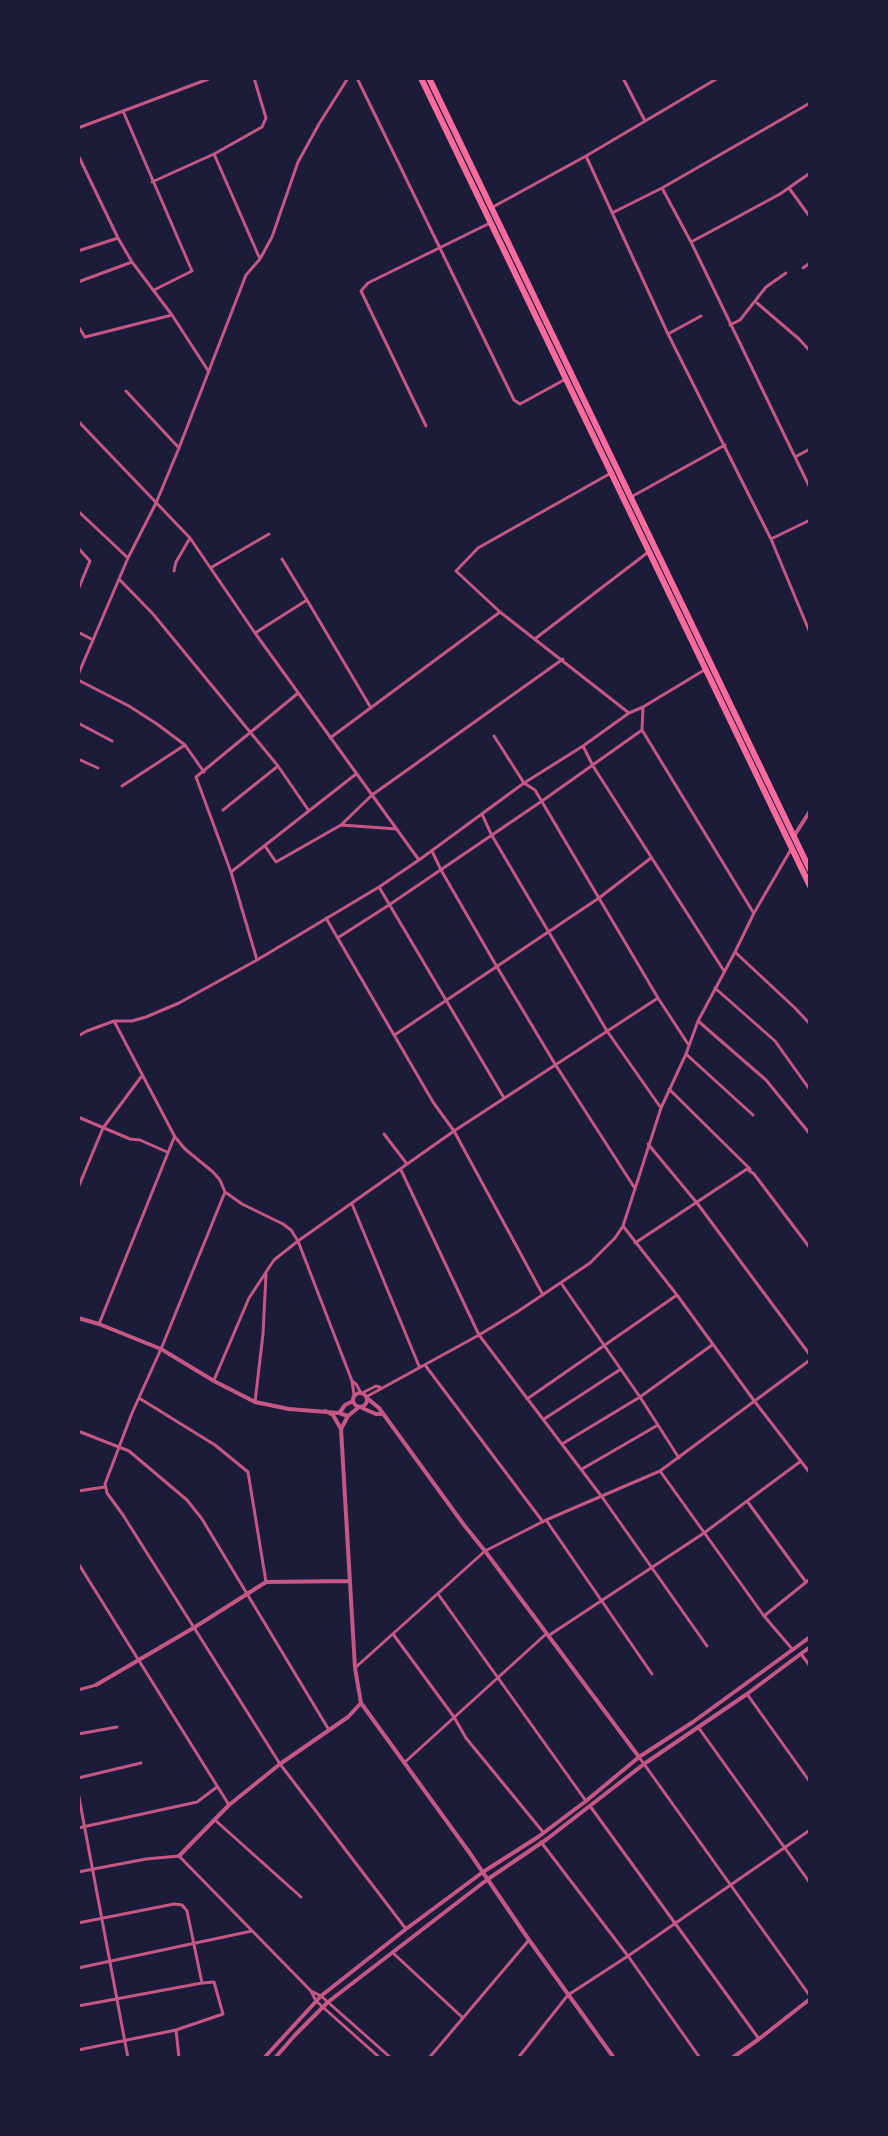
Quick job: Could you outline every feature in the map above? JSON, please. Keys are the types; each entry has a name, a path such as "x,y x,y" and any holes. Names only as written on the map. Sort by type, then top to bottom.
{"highway":[{"path":"421,78 810,886"},
{"path":"429,78 810,870"}],"street":[{"path":"190,78 194,85"},
{"path":"78,128 211,78"},
{"path":"152,182 214,154 262,127 266,118 254,78"},
{"path":"204,772 185,745 129,706 78,678 128,558 179,448 246,275 260,259 272,237 298,162 348,78"},
{"path":"357,78 516,403 525,402 566,379"},
{"path":"623,78 645,121"},
{"path":"697,78 702,87"},
{"path":"491,208 718,78"},
{"path":"612,213 662,188 810,103"},
{"path":"123,111 192,271 154,290"},
{"path":"214,154 260,259"},
{"path":"78,155 132,262 209,372"},
{"path":"586,156 668,334 771,539 810,633"},
{"path":"691,242 789,188 810,173"},
{"path":"662,188 810,488"},
{"path":"789,188 810,217"},
{"path":"426,426 361,291 368,283 491,223"},
{"path":"78,251 118,238"},
{"path":"78,282 132,262"},
{"path":"803,268 810,263"},
{"path":"730,325 740,320 766,287 786,273"},
{"path":"756,302 810,351"},
{"path":"78,326 85,337 172,315"},
{"path":"668,334 701,316"},
{"path":"126,391 179,448"},
{"path":"78,421 190,538 419,860"},
{"path":"631,497 725,445"},
{"path":"795,457 810,449"},
{"path":"612,472 478,548 456,571 500,612 629,713"},
{"path":"78,511 128,558"},
{"path":"771,539 810,520"},
{"path":"212,567 269,534"},
{"path":"174,571 190,538"},
{"path":"78,548 90,561 78,590"},
{"path":"536,638 648,551"},
{"path":"282,559 371,708"},
{"path":"120,580 153,614 278,766 309,811"},
{"path":"255,633 307,600"},
{"path":"330,738 500,612"},
{"path":"78,632 93,640"},
{"path":"265,846 276,862 341,825 372,795 563,659"},
{"path":"78,1036 114,1021 132,1021 179,1003 257,960 379,887 524,783 629,713 706,669"},
{"path":"257,960 231,872 196,777 299,693"},
{"path":"643,707 642,730 754,913"},
{"path":"78,723 112,741"},
{"path":"339,937 642,730"},
{"path":"494,736 524,783 535,790 542,801 688,1044"},
{"path":"122,786 185,745"},
{"path":"583,746 724,971"},
{"path":"78,759 98,768"},
{"path":"223,810 278,766"},
{"path":"231,872 356,774"},
{"path":"794,836 810,813"},
{"path":"482,814 607,1031 661,1108"},
{"path":"341,825 399,830"},
{"path":"337,1422 339,1413 353,1398 372,1394 479,1335 590,1263 615,1238 623,1226 661,1108 698,1021 792,847"},
{"path":"432,851 555,1064 634,1188"},
{"path":"396,1034 599,898 651,858"},
{"path":"379,887 504,1098"},
{"path":"326,918 454,1131 543,1295"},
{"path":"735,952 810,1024"},
{"path":"715,988 775,1041 810,1090"},
{"path":"214,1381 249,1298 274,1260 454,1131 658,998"},
{"path":"114,1021 175,1137 185,1149 213,1172 225,1192 291,1230 352,1381 354,1405 383,1414"},
{"path":"698,1021 766,1080 810,1134"},
{"path":"686,1054 753,1115"},
{"path":"78,1188 103,1128 142,1076"},
{"path":"669,1089 750,1169"},
{"path":"78,1117 168,1153"},
{"path":"384,1134 407,1164"},
{"path":"99,1324 175,1137"},
{"path":"355,1668 485,1551 660,1471 755,1402 810,1357 697,1203 648,1144"},
{"path":"401,1169 479,1335 602,1497 707,1646"},
{"path":"635,1243 747,1169 810,1248"},
{"path":"225,1192 105,1487 280,1764 406,1929"},
{"path":"352,1204 420,1368"},
{"path":"623,1226 810,1473"},
{"path":"255,1402 266,1270"},
{"path":"561,1283 679,1458"},
{"path":"527,1399 677,1295"},
{"path":"78,1318 161,1349 255,1402 348,1416"},
{"path":"561,1445 640,1397 712,1345"},
{"path":"425,1365 545,1521 652,1674"},
{"path":"544,1419 621,1369"},
{"path":"352,1381 376,1403 639,1757 810,1998 732,2058"},
{"path":"341,1429 348,1416 366,1405 364,1395"},
{"path":"139,1398 215,1445 248,1472 266,1582"},
{"path":"325,1411 341,1429 355,1668 361,1703 614,2058"},
{"path":"580,1470 658,1425"},
{"path":"78,1431 129,1451 187,1500 202,1519 329,1730"},
{"path":"405,1762 547,1635 704,1533 801,1461"},
{"path":"660,1471 764,1616 793,1650"},
{"path":"80,1491 105,1487"},
{"path":"747,1501 808,1581 764,1616"},
{"path":"78,1563 229,1805"},
{"path":"78,1690 96,1685 139,1661 266,1582 349,1581"},
{"path":"438,1594 586,1801"},
{"path":"393,1634 466,1738 543,1832"},
{"path":"264,2058 321,1996 406,1929 586,1801 639,1757 810,1637"},
{"path":"275,2058 328,2002 488,1879 810,1647"},
{"path":"801,1654 810,1666"},
{"path":"747,1694 810,1782"},
{"path":"78,1872 179,1856 229,1805 280,1764 348,1717 361,1703"},
{"path":"698,1726 810,1883"},
{"path":"78,1734 117,1727"},
{"path":"78,1778 141,1763"},
{"path":"78,1828 197,1802 217,1787"},
{"path":"78,1792 128,2058"},
{"path":"590,1806 759,2039"},
{"path":"215,1820 301,1897"},
{"path":"518,2058 568,1995 810,1830"},
{"path":"541,1842 628,1956 700,2058"},
{"path":"179,1856 311,1991 316,2001 380,2058"},
{"path":"78,1923 182,1905 187,1911 202,1983"},
{"path":"78,1968 252,1931"},
{"path":"429,2058 529,1940"},
{"path":"393,1953 463,2018"},
{"path":"78,2006 115,1997 214,1982 223,2014 176,2030 78,2050"},
{"path":"311,1991 321,1996 391,2058"},
{"path":"176,2030 179,2058"}]}
